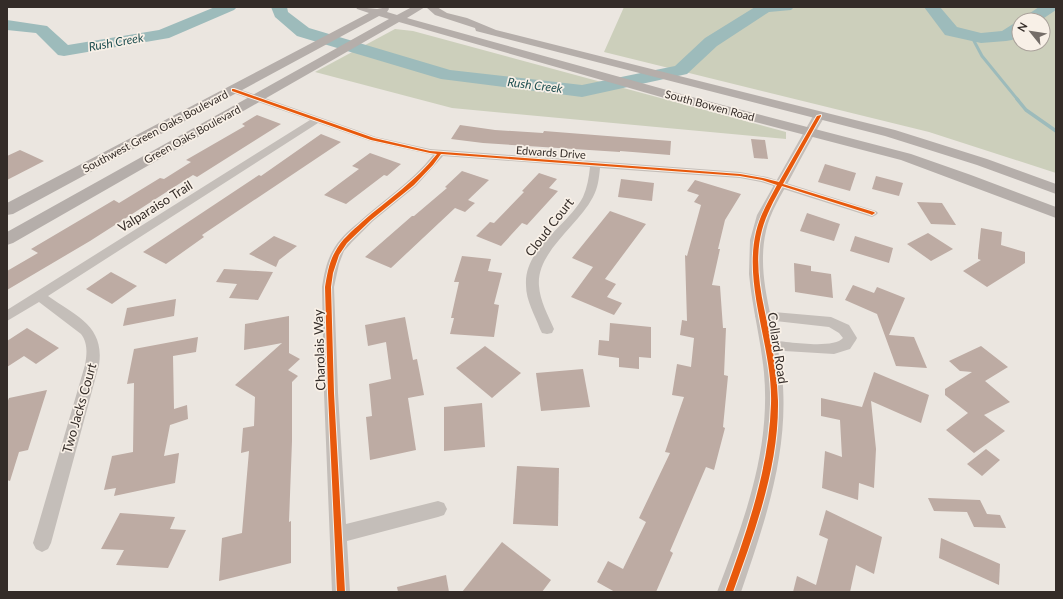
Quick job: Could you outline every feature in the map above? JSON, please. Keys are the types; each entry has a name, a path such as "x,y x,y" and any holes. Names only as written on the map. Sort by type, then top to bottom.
{"main road":[{"name":"South Bowen Road","path":"361,7 382,9 398,18 548,61 687,100 810,131 933,166 1056,212"},
{"name":"South Bowen Road","path":"393,7 415,10 493,32 916,141 982,162 1056,189"},
{"path":"431,7 444,16 467,21 493,32"},
{"name":"Southwest Green Oaks Boulevard","path":"7,210 382,9"},
{"name":"Green Oaks Boulevard","path":"7,238 376,30 415,10"},
{"path":"527,55 542,44"}],"street":[{"name":"Edwards Drive","path":"233,90 382,141 440,153 730,174 780,184 872,213"},
{"name":"Collard Road","path":"729,592 756,514 768,458 775,403 773,375 762,316 756,269 757,239 764,215 819,116"},
{"name":"Valparaiso Trail","path":"7,316 318,119"},
{"name":"Charolais Way","path":"341,592 331,392 328,287 334,261 345,242 365,222 424,174 440,153"},
{"name":"Cloud Court","path":"546,329 532,286 534,270 540,257 576,215 588,197 594,182 595,165"},
{"name":"Two Jacks Court","path":"38,296 88,331 94,344 92,365 42,543"},
{"path":"762,316 831,322 844,329 850,338 846,345 834,349 768,345"},
{"path":"339,535 438,509"}],"green space":[{"path":"624,7 1056,7 1056,173 929,132 604,52"},
{"path":"395,29 413,31 786,132 786,139 452,108 315,72"}],"building":[{"path":"257,115 281,124 197,177 193,175 90,241 7,290 7,271 38,253 31,249 114,200 119,203 160,178 164,179 191,162 186,160 245,126 242,124"},
{"path":"460,125 495,130 543,133 544,131 671,141 670,155 483,143 451,139"},
{"path":"321,134 341,142 202,235 204,237 166,264 143,252 259,175 261,176"},
{"path":"751,139 765,140 768,159 754,158"},
{"path":"20,150 44,161 7,180 7,156"},
{"path":"370,153 401,164 387,176 384,175 346,204 324,195 359,169 352,166"},
{"path":"825,164 856,173 850,191 818,182"},
{"path":"462,171 489,180 468,200 475,203 465,212 455,208 391,268 365,257 447,188 445,187"},
{"path":"539,173 557,179 549,188 558,191 527,225 522,223 501,246 476,236 490,222 494,223 524,192 522,191"},
{"path":"876,176 903,183 899,196 872,189"},
{"path":"621,179 654,183 652,201 618,197"},
{"path":"695,180 741,194 725,220 712,285 720,286 723,328 726,328 724,375 728,376 723,427 725,428 714,470 706,467 670,551 673,553 656,592 615,592 597,582 608,561 623,569 646,522 639,518 670,453 665,452 684,397 672,395 677,364 691,367 694,338 680,335 682,320 687,321 685,255 687,256 701,205 694,202 699,195 687,191"},
{"path":"917,202 942,203 956,225 931,224"},
{"path":"610,211 646,224 605,279 616,284 607,297 622,303 614,315 571,297 593,267 572,258"},
{"path":"807,213 840,224 834,241 800,231"},
{"path":"981,228 1002,232 1001,245 1025,252 1025,263 987,287 963,271 981,260 978,259 978,255"},
{"path":"928,233 953,249 931,261 907,244"},
{"path":"274,236 297,246 279,260 276,267 249,254"},
{"path":"855,236 893,248 889,263 850,251"},
{"path":"462,256 491,259 488,271 502,273 494,304 499,305 494,337 450,334 454,318 451,318 459,282 454,282"},
{"path":"794,263 811,266 811,271 831,274 833,298 795,292"},
{"path":"224,269 273,272 258,300 229,298 237,284 216,282"},
{"path":"111,272 137,286 112,304 86,289"},
{"path":"853,285 874,293 877,287 905,298 889,335 914,337 927,368 896,366 877,314 845,300"},
{"path":"176,299 174,316 123,326 127,308"},
{"path":"289,316 289,353 300,359 288,370 298,376 292,382 292,441 289,522 291,521 291,563 219,581 222,538 242,533 249,451 241,453 243,428 254,426 255,397 235,385 282,343 244,350 245,324"},
{"path":"405,317 413,360 417,359 424,395 408,398 416,450 370,460 366,417 372,416 369,384 391,379 386,342 368,346 365,325"},
{"path":"610,323 651,327 651,358 639,357 639,369 619,367 619,358 598,355 599,340 609,341"},
{"path":"27,328 59,348 36,364 24,356 7,367 7,341"},
{"path":"198,337 196,352 173,356 174,409 187,405 188,419 170,425 164,456 179,453 175,483 114,496 116,488 104,490 112,456 133,452 134,383 127,384 134,349"},
{"path":"485,346 521,373 492,398 456,368"},
{"path":"981,346 1008,367 985,381 1010,402 984,415 1005,431 974,453 946,430 968,413 945,395 945,389 972,372 960,371 949,361"},
{"path":"583,369 590,407 541,411 536,373"},
{"path":"874,372 929,395 921,423 871,401 876,449 874,488 859,483 858,500 822,488 825,451 842,457 840,420 821,416 821,398 862,407"},
{"path":"47,390 28,450 19,452 10,481 7,480 7,403 9,398"},
{"path":"482,403 485,447 444,451 444,407"},
{"path":"986,449 1000,460 982,476 967,464"},
{"path":"517,466 559,468 558,526 513,524"},
{"path":"928,498 980,500 987,514 1000,515 1006,528 974,527 967,512 934,511"},
{"path":"826,510 882,537 874,574 856,565 850,592 793,592 797,576 816,585 828,539 819,535"},
{"path":"120,513 175,517 170,529 186,530 168,568 116,565 124,550 101,549"},
{"path":"941,538 1000,564 999,585 939,558"},
{"path":"502,542 551,580 542,592 462,592"},
{"path":"446,575 449,592 398,592 397,587"}],"waterway":[{"name":"Rush Creek","path":"7,25 41,29 64,51 163,34 229,7"},
{"name":"Rush Creek","path":"279,7 281,14 303,32 448,75 582,91 681,70 711,42 766,7 786,7"},
{"name":"Rush Creek","path":"932,7 951,31 981,38 1006,36 1011,33"},
{"name":"Rush Creek","path":"1042,12 1050,7"},
{"path":"981,38 974,41 982,56 1018,100"},
{"path":"1017,99 1026,110 1056,131"}],"cycle path":[{"path":"233,90 373,139 430,152 740,175 763,179 872,213"},
{"path":"729,592 756,513 769,458 773,430 773,374 758,291 756,274 757,240 764,215 819,116"},
{"path":"341,592 331,393 328,287 334,260 338,251 345,242 369,219 412,184 432,164 440,153"}]}
